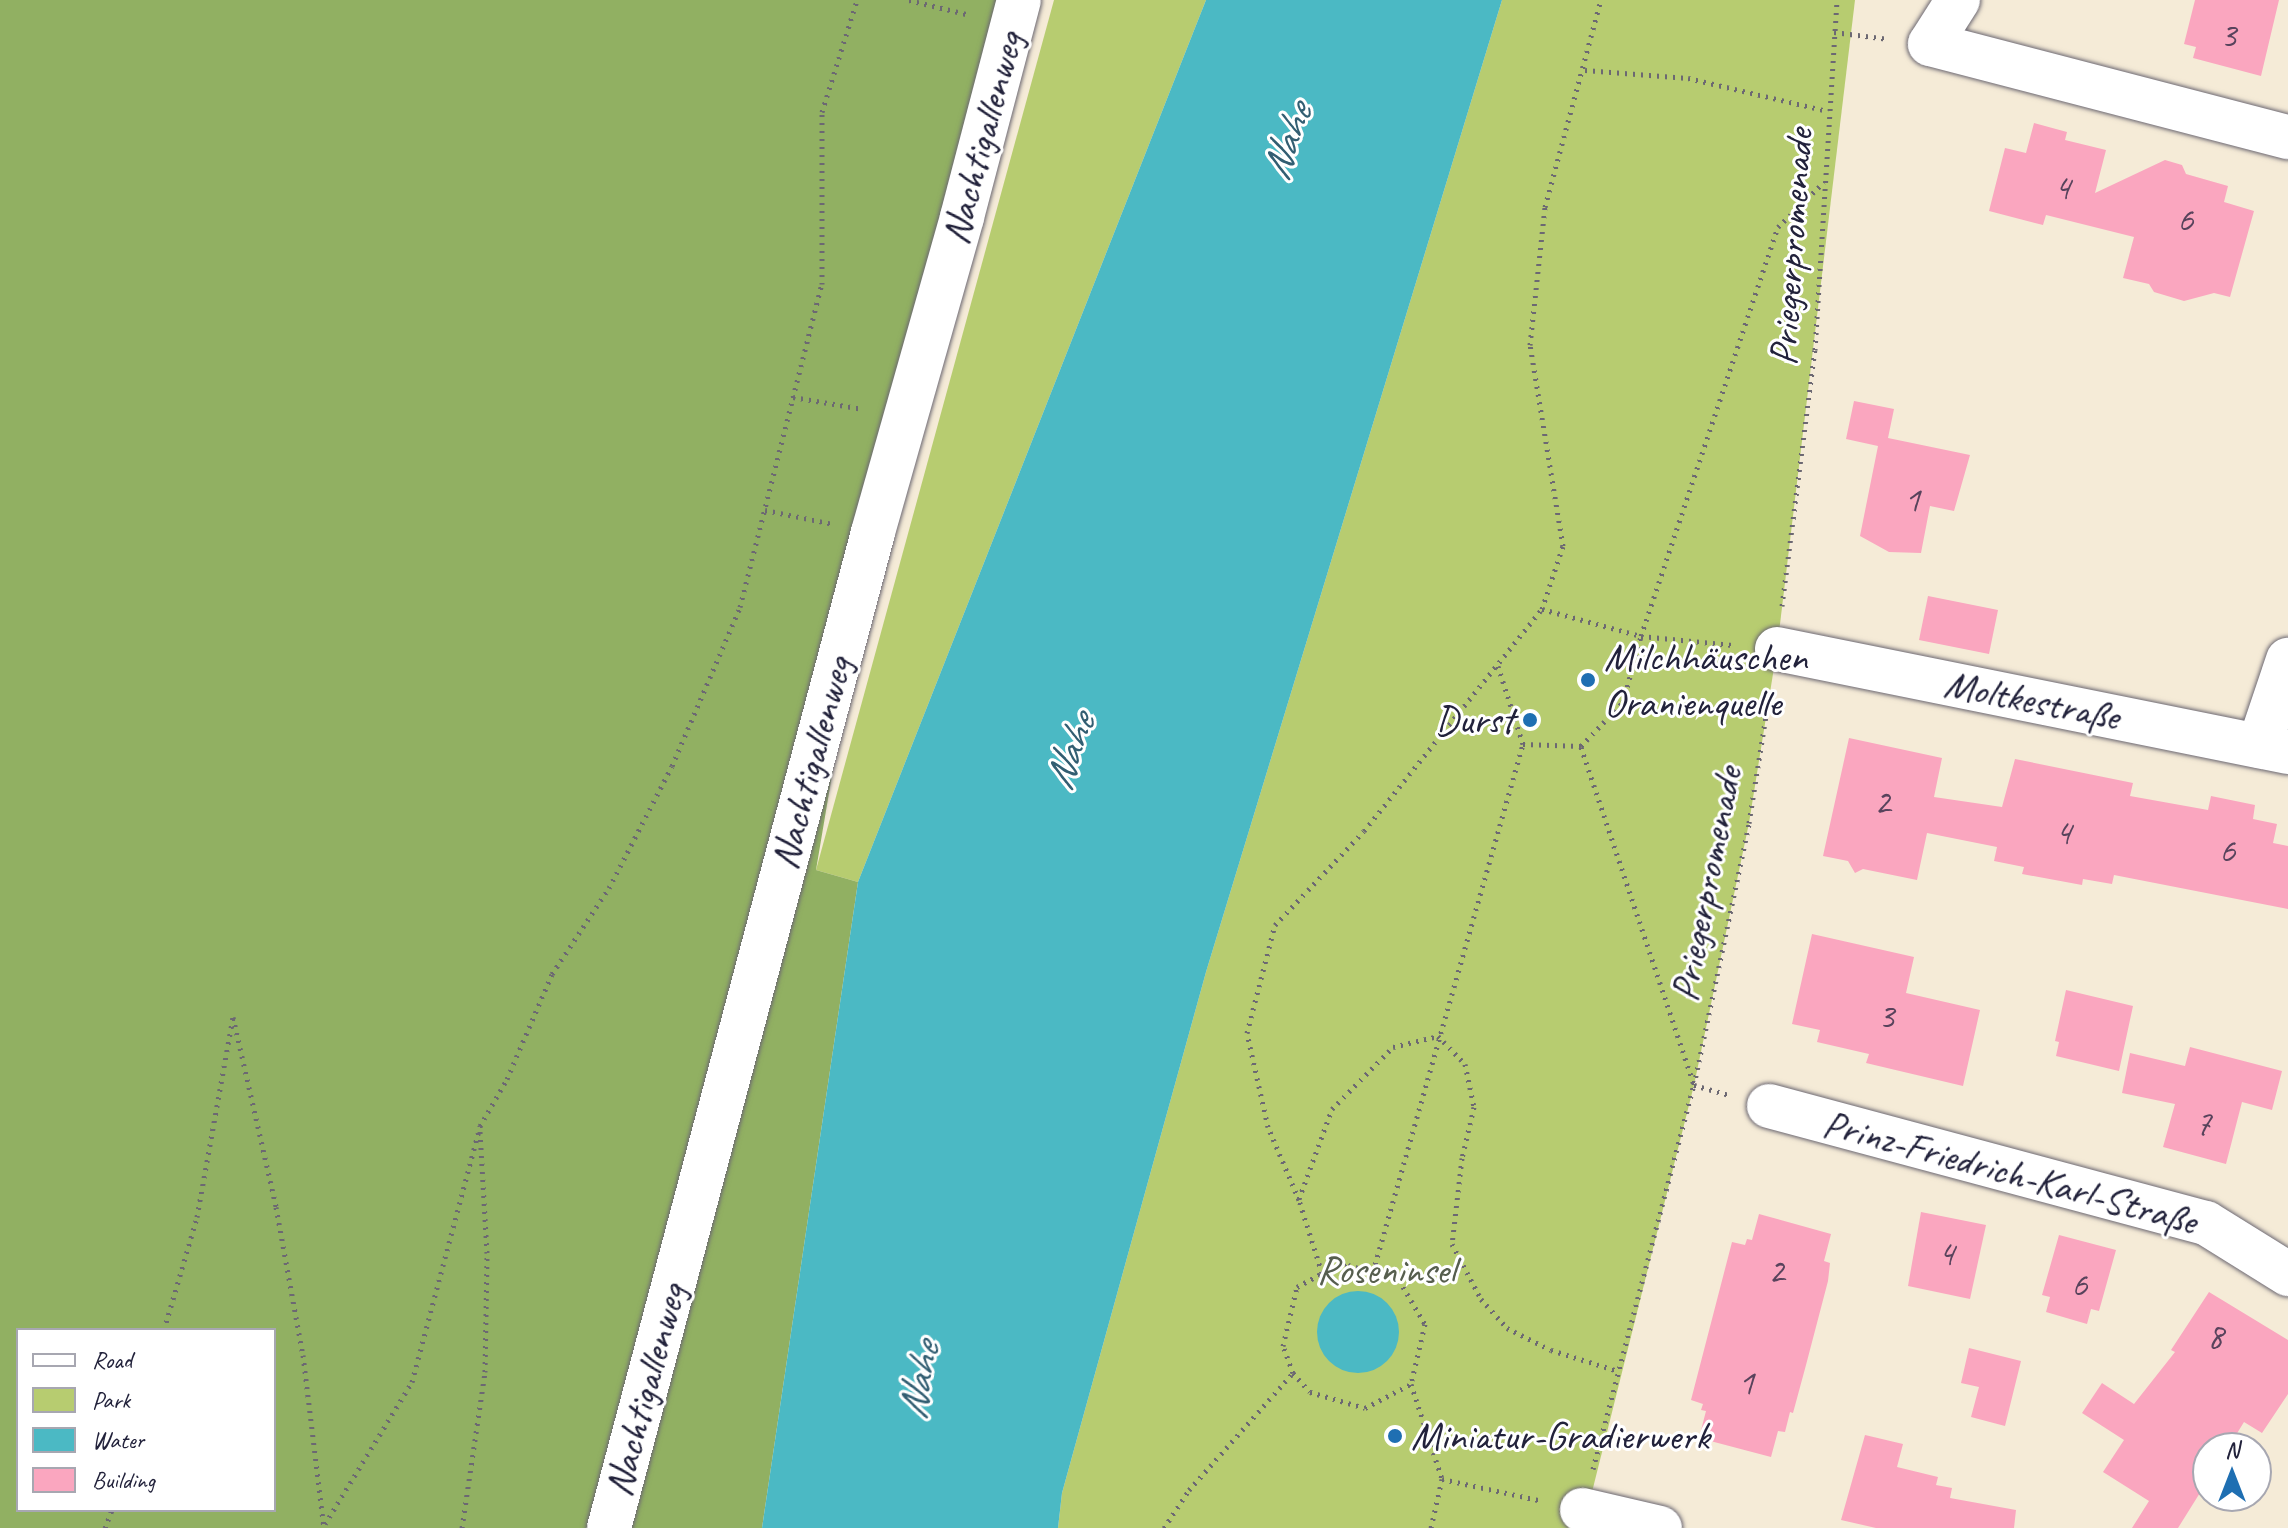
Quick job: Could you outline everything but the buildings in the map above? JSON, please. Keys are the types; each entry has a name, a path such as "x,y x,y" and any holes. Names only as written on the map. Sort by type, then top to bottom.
{"street":[{"name":"Nachtigallenweg","path":"609,1528 873,532 1019,0"},
{"path":"1958,0 1930,44 2288,137"},
{"name":"Moltkestraße","path":"1777,649 2274,749"},
{"path":"2274,749 2288,660"},
{"name":"Prinz-Friedrich-Karl-Straße","path":"1769,1106 2206,1223 2288,1274"},
{"path":"1582,1510 1660,1528"}],"path":[{"path":"324,1526 412,1382 480,1126 507,1079 552,974 609,888 672,766 740,607 822,284 822,112 857,0"},
{"path":"909,0 975,16"},
{"path":"1322,1273 1299,1200 1268,1127 1247,1033 1275,925 1364,831 1542,609 1563,546 1530,345 1545,207 1585,70 1601,0"},
{"name":"Priegerpromenade","path":"1582,1510 1694,1085 1749,823 1777,649 1815,350 1837,0"},
{"path":"1834,32 1930,44"},
{"path":"1585,70 1688,78 1828,111"},
{"path":"1523,744 1581,746 1623,702 1641,636 1778,227 1824,182"},
{"path":"793,397 865,410"},
{"path":"765,510 837,525"},
{"path":"1542,609 1641,636 1777,649"},
{"path":"1373,1272 1523,744 1497,665"},
{"path":"1581,746 1694,1085"},
{"path":"165,1328 197,1217 233,1017 276,1207 303,1355 324,1526"},
{"path":"1299,1200 1332,1109 1393,1047 1438,1036"},
{"path":"1438,1036 1465,1064 1474,1107 1462,1158 1452,1244 1481,1299 1507,1328 1551,1350 1618,1371"},
{"path":"462,1528 485,1372 487,1253 480,1126"},
{"path":"1411,1384 1365,1408 1310,1392 1293,1373 1283,1346 1297,1287 1322,1273 1348,1265 1373,1272 1399,1280 1425,1324 1411,1384 1442,1479 1431,1528"},
{"path":"1164,1528 1189,1490 1293,1373"},
{"path":"1442,1479 1582,1510"}],"green space":[{"path":"0,0 1019,0 873,532 816,870 858,882 762,1528 0,1528"},
{"path":"1054,0 1206,0 858,882 816,870"},
{"name":"Roseninsel","path":"1502,0 1855,0 1777,649 1749,823 1694,1085 1583,1528 1058,1528 1062,1493 1206,972"}],"water":[{"name":"Nahe","path":"1206,0 1502,0 1206,972 1062,1493 1058,1528 762,1528 858,882"},
{"path":"1358,1291 1374,1294 1387,1303 1396,1316 1399,1332 1396,1348 1387,1361 1374,1370 1358,1373 1342,1370 1329,1361 1320,1348 1317,1332 1320,1316 1329,1303 1342,1294"}],"place":[{"name":"Milchhäuschen Oranienquelle","path":"1588,680"},
{"name":"Durst","path":"1530,720"},
{"name":"Miniatur-Gradierwerk","path":"1395,1436"}]}
